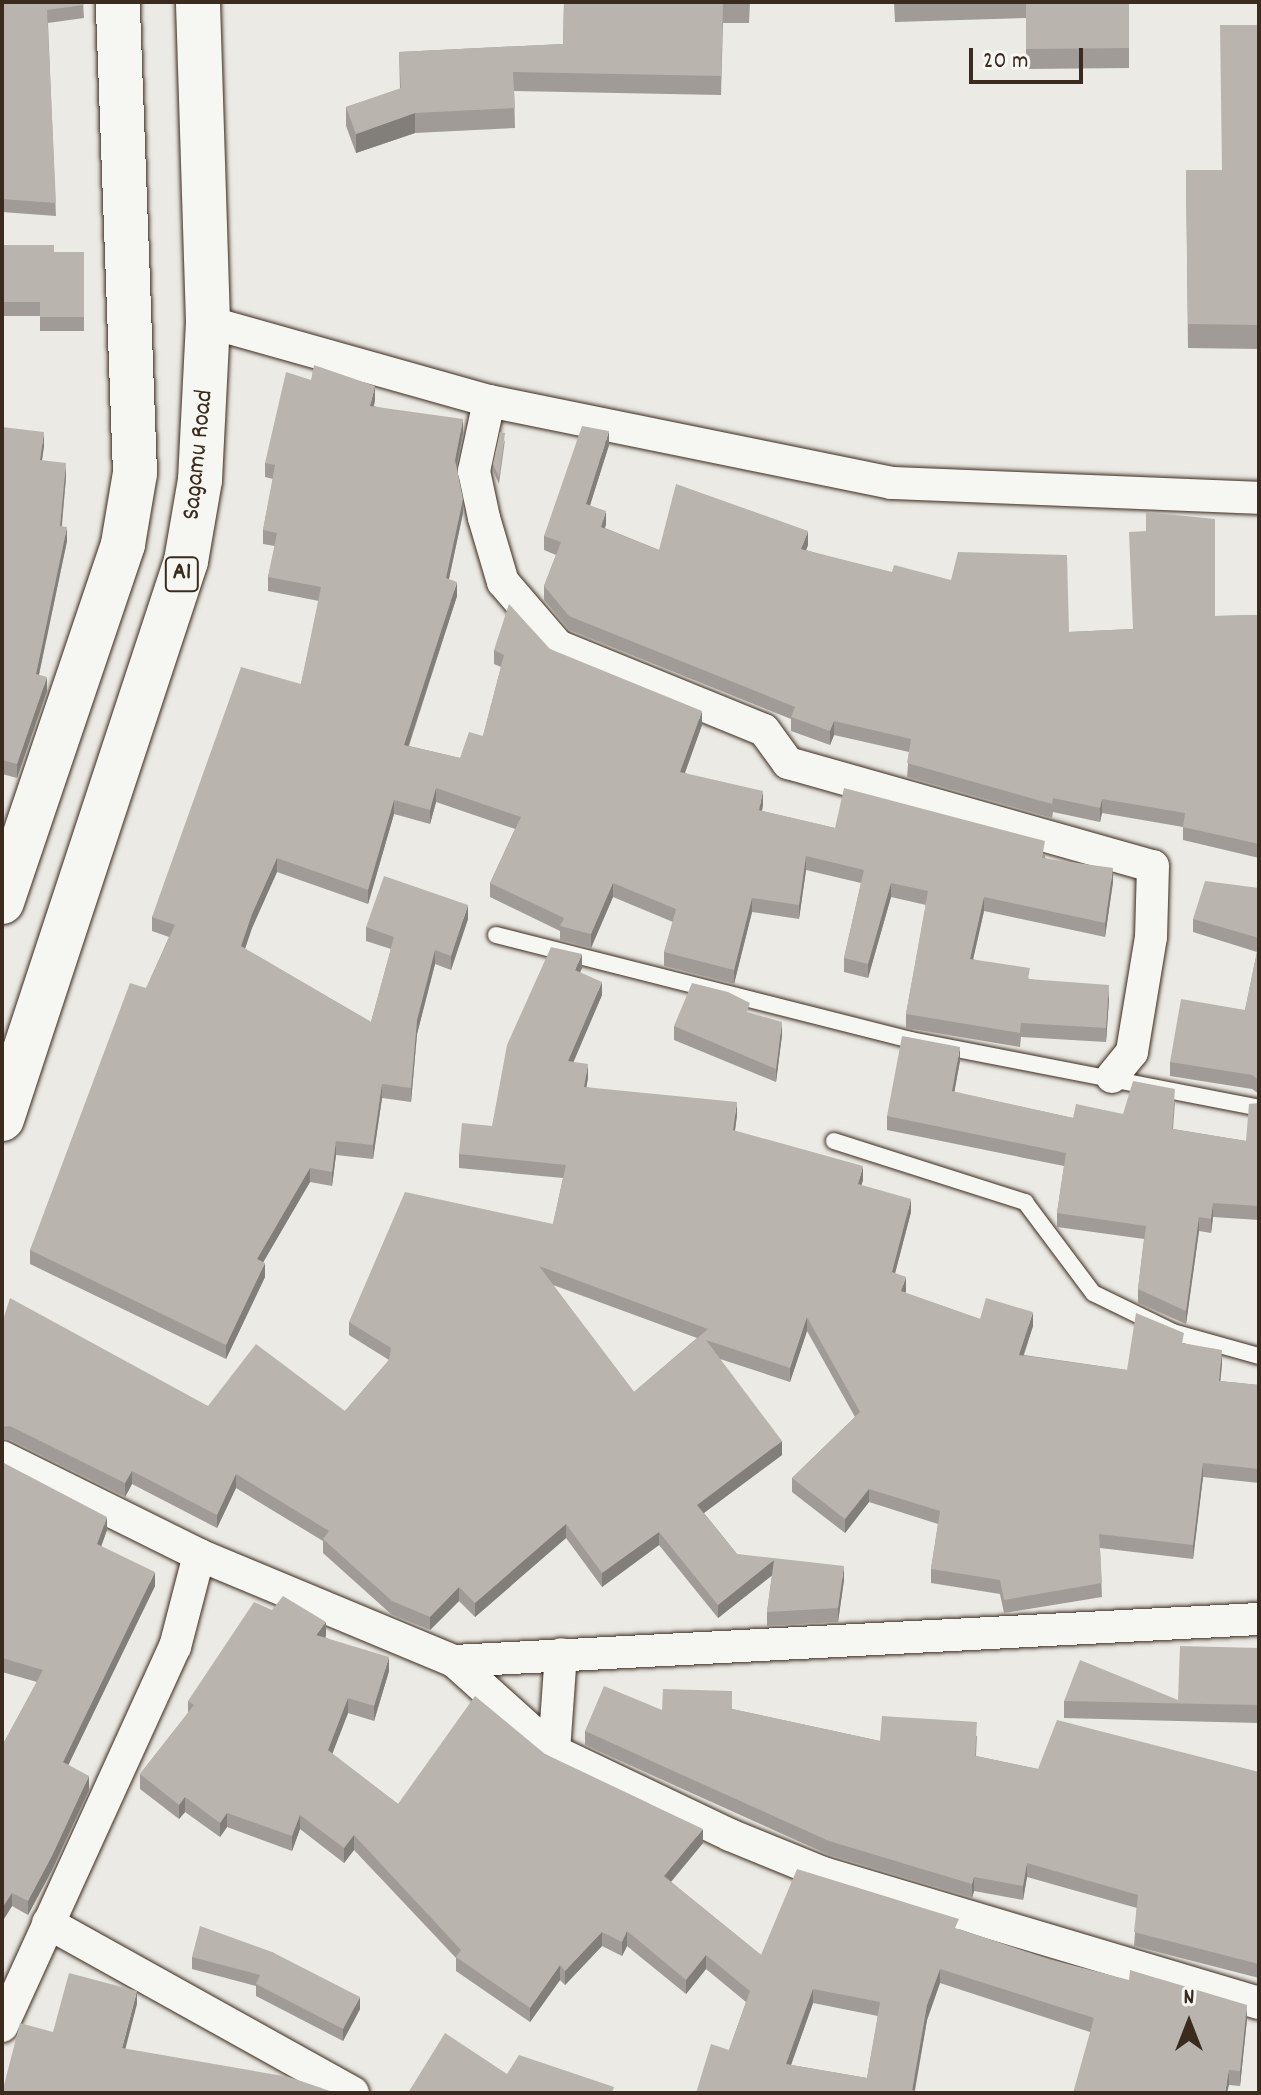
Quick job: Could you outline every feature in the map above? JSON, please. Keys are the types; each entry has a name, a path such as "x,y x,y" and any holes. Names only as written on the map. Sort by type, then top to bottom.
{"highway":[{"path":"2,902 123,544 135,473 118,2"},
{"name":"Sagamu Road","path":"2,1119 186,561 200,480 208,322 198,2"}],"street":[{"path":"208,322 489,401 891,483 1259,498"},
{"path":"489,401 474,471 484,518 503,582 558,646 764,730 788,763 1153,866 1151,937 1132,1052 1112,1077"},
{"path":"2,1457 199,1555 454,1661 554,1751 823,1873 1259,2003"},
{"path":"2,2026 175,1647 199,1555"},
{"path":"454,1661 1259,1619"},
{"path":"554,1751 561,1654"},
{"path":"48,1923 353,2093"}],"lane":[{"path":"496,935 910,1040 1259,1108"},
{"path":"834,1141 1025,1202 1093,1293 1173,1332 1259,1356"}],"building":[{"path":"2,2 83,2 84,5 47,10 56,203 2,199"},
{"path":"564,2 749,2 749,4 723,3 721,76 513,72 515,108 415,113 356,134 346,107 401,88 399,52 563,44"},
{"path":"1026,2 1129,2 1129,48 1026,49"},
{"path":"1220,25 1259,25 1259,325 1188,324 1186,170 1222,170"},
{"path":"2,245 54,245 54,252 84,252 84,317 40,317 40,302 2,302"},
{"path":"314,365 375,386 370,406 463,419 455,460 463,499 446,578 457,582 404,745 460,758 469,732 483,736 504,655 494,650 509,604 550,649 702,711 680,772 763,791 759,810 835,828 844,788 1045,841 1042,858 1113,868 1105,923 984,897 970,959 1030,968 1028,979 1109,985 1106,1028 1021,1023 1020,1033 906,1014 928,891 891,883 868,964 844,958 864,870 806,856 799,905 752,898 734,970 664,952 676,909 613,883 591,934 560,926 564,918 490,883 521,817 436,788 430,810 394,800 368,890 277,858 252,914 241,946 371,1022 394,937 366,927 384,876 468,905 451,956 435,950 417,1020 411,1088 382,1084 373,1145 336,1141 332,1172 310,1168 257,1259 265,1263 226,1345 30,1250 130,983 146,988 175,925 152,917 241,667 301,684 321,587 268,577 277,533 263,530 275,465 265,463 286,372 311,380"},
{"path":"582,426 609,431 586,504 606,511 601,527 659,550 676,484 808,531 801,549 892,572 894,565 951,580 958,552 1067,555 1069,632 1133,629 1129,532 1146,531 1146,512 1215,519 1215,616 1259,615 1259,844 1183,827 1185,813 1102,799 1100,808 1053,798 1052,804 907,763 911,739 834,721 830,731 791,717 795,707 569,616 544,586 561,542 544,536"},
{"path":"2,427 44,432 40,460 66,463 60,526 67,527 36,674 47,677 17,764 2,760"},
{"path":"500,432 505,433 499,477 493,464"},
{"path":"1205,881 1259,888 1259,938 1193,919"},
{"path":"1259,942 1259,1080 1252,1075 1170,1062 1181,999 1245,1010"},
{"path":"551,947 582,954 575,970 602,982 568,1061 588,1064 584,1087 737,1102 733,1130 863,1166 858,1184 911,1199 892,1272 906,1277 901,1291 980,1319 986,1298 1033,1312 1019,1355 1127,1370 1136,1313 1184,1333 1182,1343 1222,1350 1219,1381 1259,1385 1259,1469 1203,1463 1193,1545 1099,1534 1102,1583 1004,1600 1000,1580 931,1569 940,1511 869,1489 845,1519 792,1478 860,1412 807,1317 790,1368 706,1340 782,1441 697,1505 737,1554 844,1566 838,1608 767,1612 774,1560 718,1605 659,1532 602,1573 566,1524 475,1603 459,1587 430,1617 392,1601 323,1539 329,1531 236,1474 217,1515 132,1471 125,1483 10,1426 2,1427 2,1323 10,1298 208,1406 256,1344 345,1411 389,1360 391,1348 349,1322 405,1192 553,1224 566,1165 459,1154 462,1123 492,1126 507,1045","holes":["539,1266 708,1329 634,1392"]},
{"path":"692,983 728,992 750,1003 747,1012 782,1022 776,1069 674,1026"},
{"path":"902,1036 960,1047 952,1091 1073,1118 1076,1104 1123,1114 1133,1081 1175,1089 1172,1129 1246,1141 1249,1104 1259,1103 1259,1206 1213,1203 1211,1219 1199,1217 1186,1311 1138,1289 1146,1226 1057,1213 1066,1153 887,1116"},
{"path":"2,1462 107,1517 97,1544 155,1572 63,1762 89,1776 28,1901 12,1893 2,1908 2,1746 43,1670 2,1658"},
{"path":"283,1596 326,1622 316,1635 389,1657 374,1706 348,1698 328,1750 398,1804 475,1696 545,1754 703,1829 664,1876 761,1955 797,1869 959,1919 955,1928 1048,1959 1129,1980 1130,1970 1247,2005 1240,2071 1229,2070 1225,2093 1073,2093 1094,2018 940,1969 927,2005 912,2090 925,2093 696,2093 711,2044 729,2050 750,1991 706,1955 686,1980 627,1931 622,1942 602,1932 565,1971 560,1965 530,2008 456,1957 461,1950 354,1835 344,1848 300,1815 292,1836 227,1813 220,1823 185,1797 179,1805 140,1774 194,1705 188,1701 254,1602 272,1610","holes":["813,1989 880,2002 867,2078 786,2064"]},
{"path":"1180,1646 1259,1648 1259,1705 1064,1701 1080,1660 1178,1700"},
{"path":"604,1686 662,1710 663,1689 732,1691 732,1709 880,1741 882,1716 977,1722 975,1756 1038,1769 1057,1720 1259,1772 1259,1964 1134,1932 1138,1895 1027,1863 1023,1886 974,1877 972,1884 829,1841 585,1731"},
{"path":"200,1926 272,1952 360,1997 343,2029 256,1984 260,1975 192,1957"},
{"path":"69,1973 137,1991 122,2048 289,2077 336,2093 2,2093 20,2023 53,2032"},
{"path":"445,2033 507,2074 519,2055 614,2087 612,2093 408,2093"}]}
